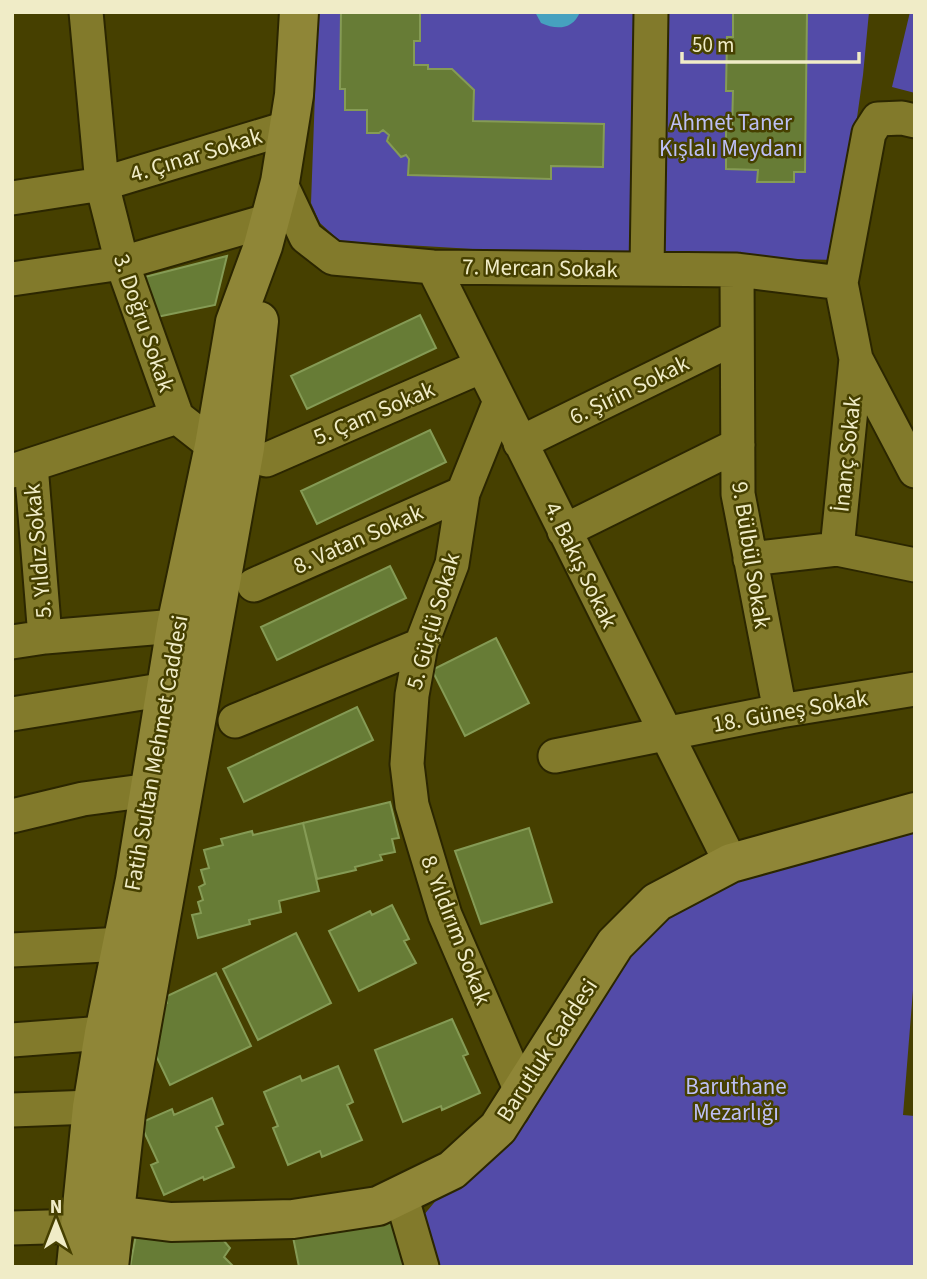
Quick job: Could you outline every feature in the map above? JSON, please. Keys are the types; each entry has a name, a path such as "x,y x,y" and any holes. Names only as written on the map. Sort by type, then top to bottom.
{"main road":[{"name":"Fatih Sultan Mehmet Caddesi","path":"281,12 292,111"},
{"name":"Fatih Sultan Mehmet Caddesi","path":"109,1267 98,1220 92,1107 150,790 176,626 214,446 235,322 267,233 280,182 292,111 299,12"},
{"name":"Fatih Sultan Mehmet Caddesi","path":"76,1267 98,1220 127,1113 245,448 267,233"},
{"name":"Barutluk Caddesi","path":"98,1220 171,1222 293,1219 378,1206 452,1170 498,1128 615,944 657,902 731,863 915,812"}],"street":[{"name":"3. Doğru Sokak","path":"86,12 102,184 122,263 177,417 214,446"},
{"path":"648,269 651,12"},
{"name":"4. Çınar Sokak","path":"12,198 102,184 292,111"},
{"path":"915,121 902,118 878,119 869,133 841,283 856,359 915,471"},
{"name":"7. Mercan Sokak","path":"280,182 306,237 333,258 433,267 737,270 841,283"},
{"path":"12,279 122,263 267,233"},
{"name":"4. Bakış Sokak","path":"433,267 731,863"},
{"name":"9. Bülbül Sokak","path":"737,270 738,494 780,711"},
{"name":"6. Şirin Sokak","path":"520,443 737,337"},
{"name":"İnanç Sokak","path":"837,549 856,359"},
{"name":"5. Çam Sokak","path":"267,460 482,366"},
{"name":"5. Güçlü Sokak","path":"407,764 412,695 421,645 452,564 463,493 500,401"},
{"path":"22,468 177,417"},
{"path":"564,531 738,445"},
{"name":"5. Yıldız Sokak","path":"22,468 45,637"},
{"name":"8. Vatan Sokak","path":"254,585 463,493"},
{"path":"750,559 837,549 915,565"},
{"name":"5. Yıldız Sokak","path":"12,642 176,626"},
{"path":"235,722 421,645"},
{"path":"12,714 167,689"},
{"name":"18. Güneş Sokak","path":"555,756 780,711 915,689"},
{"name":"8. Yıldırım Sokak","path":"407,764 412,806 446,915 521,1091"},
{"path":"12,816 83,799 150,790"},
{"path":"12,950 123,944"},
{"path":"12,1040 104,1033"},
{"path":"12,1110 92,1107"},
{"path":"401,1195 422,1267"},
{"path":"12,1228 98,1220"}],"green space":[{"name":"Ahmet Taner Kışlalı Meydanı","path":"318,12 869,12 863,75 837,260 540,253 340,241 320,223 311,203"},
{"path":"910,12 915,12 915,93 892,87"},
{"name":"Baruthane Mezarlığı","path":"915,820 915,965 903,1115 915,1116 915,1267 438,1267 423,1216 459,1173 527,1122 634,940 737,869"}],"water":[{"path":"535,12 580,12 569,25 552,27 541,23"}],"building":[{"path":"341,12 420,12 420,41 414,41 414,65 428,65 428,69 452,69 474,90 473,121 604,124 603,167 551,166 551,179 408,175 409,159 406,155 401,157 387,141 389,135 383,130 379,133 367,133 367,110 345,110 345,89 340,89"},
{"path":"733,12 807,12 805,172 794,172 794,182 757,182 758,170 726,169 726,128 732,128 733,91 726,91 727,37 733,37"},
{"path":"227,256 215,305 147,319 137,279"},
{"path":"420,315 436,348 307,409 291,376"},
{"path":"430,430 446,462 317,524 301,491"},
{"path":"390,566 406,598 277,660 261,627"},
{"path":"496,638 529,703 465,736 432,670"},
{"path":"357,707 373,740 244,802 228,768"},
{"path":"390,802 399,838 392,839 395,852 380,855 382,860 355,867 356,870 317,879 303,823"},
{"path":"303,823 319,891 279,901 281,912 249,920 250,924 198,938 192,915 201,913 198,902 203,900 199,887 205,884 201,870 209,868 204,850 223,845 221,839 252,831 253,835"},
{"path":"529,828 552,902 481,924 455,851"},
{"path":"392,905 409,939 404,941 416,963 359,991 329,931 370,911 372,915"},
{"path":"296,933 331,1003 258,1040 223,969"},
{"path":"216,973 251,1046 170,1085 151,1045 156,1008 167,1003 165,997"},
{"path":"452,1019 468,1054 463,1056 480,1093 442,1110 441,1106 403,1122 375,1050"},
{"path":"338,1066 353,1102 347,1105 362,1140 322,1157 320,1151 288,1165 273,1128 278,1126 264,1092 300,1076 302,1081"},
{"path":"212,1098 223,1124 216,1127 234,1167 204,1180 203,1177 164,1195 151,1165 158,1162 140,1123 172,1109 174,1115"},
{"path":"398,1211 410,1267 299,1267 292,1232"},
{"path":"137,1229 227,1232 224,1241 230,1248 224,1257 234,1267 130,1267"}]}
